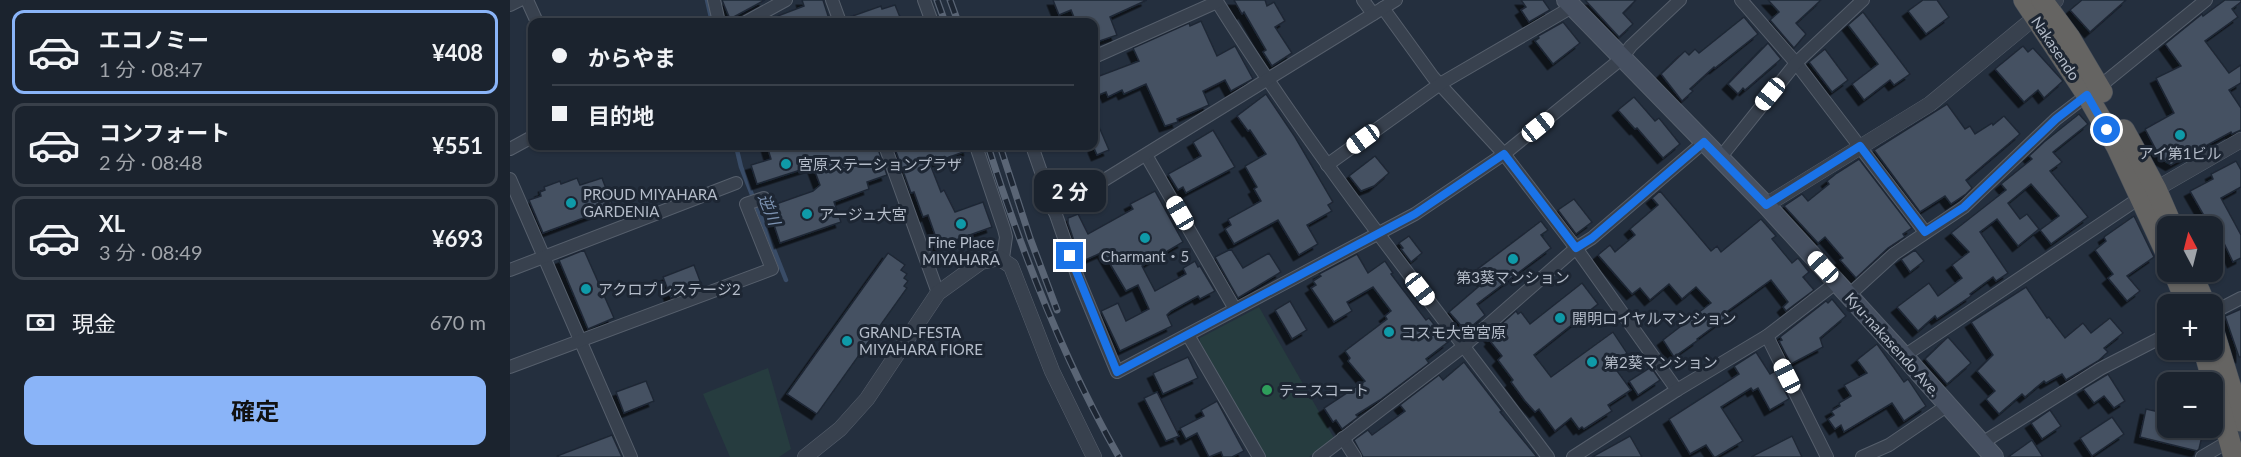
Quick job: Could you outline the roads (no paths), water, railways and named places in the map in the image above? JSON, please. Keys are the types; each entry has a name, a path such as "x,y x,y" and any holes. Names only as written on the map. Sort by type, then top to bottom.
{"highway":[{"name":"Nakasendo","path":"2041,5 2093,91 2117,147 2165,216"},
{"name":"Nakasendo","path":"2149,193 2157,220"},
{"path":"2207,360 2235,444"},
{"path":"2222,360 2241,421"}],"main road":[{"name":"Kyu-nakasendo Ave.","path":"1569,4 1766,205 1994,457"}],"street":[{"path":"510,4 520,0"},
{"path":"527,0 535,18"},
{"path":"714,0 718,18"},
{"path":"753,18 786,0"},
{"path":"832,0 839,18"},
{"path":"924,0 931,18"},
{"path":"1364,0 1378,11 1504,154 1576,248 1677,390"},
{"path":"1054,211 1396,0"},
{"path":"1033,150 1078,278 1117,372 1415,214 1504,154 1622,59 1631,46 1680,0"},
{"path":"1741,0 1796,63 1925,232"},
{"path":"1720,158 1796,63 1863,0"},
{"path":"1573,457 1677,390 1843,289 1964,207 2056,119 2206,0"},
{"path":"1098,55 1217,1 1267,80 1327,165 1548,457"},
{"path":"1327,165 1440,84 1569,4"},
{"path":"1766,205 1930,104 2041,5"},
{"path":"510,149 528,139"},
{"path":"1904,356 2149,193 2241,140"},
{"path":"1319,457 1464,346 1576,248 1592,238 1704,142"},
{"path":"886,150 938,293"},
{"path":"977,150 1006,237 1002,258"},
{"path":"1146,155 1235,309"},
{"path":"510,179 631,457"},
{"path":"510,270 736,183"},
{"path":"510,367 772,269 746,204 764,198"},
{"path":"805,457 840,429 867,399 938,293 981,262 1002,258"},
{"path":"1002,258 1011,266 1052,371 1094,457"},
{"path":"2223,307 2241,298"},
{"path":"1188,335 1259,457"},
{"path":"1767,336 1827,457"},
{"path":"1982,443 2100,369 2157,340"},
{"path":"1862,457 1889,445 1948,405"},
{"path":"1343,438 1355,457"},
{"path":"2202,457 2235,444"}],"waterway":[{"name":"逆川","path":"707,0 711,18"},
{"name":"逆川","path":"737,150 741,167 786,280"}],"railway":[{"path":"937,0 944,18"},
{"path":"950,0 957,18"},
{"path":"989,150 1045,305 1080,382 1119,457"},
{"path":"1001,150 1030,238 1057,310"}],"place":[{"name":"アイ第1ビル","path":"2180,135"},
{"name":"宮原ステーションプラザ","path":"786,164"},
{"name":"PROUD MIYAHARA GARDENIA","path":"571,203"},
{"name":"アージュ大宮","path":"807,214"},
{"name":"Fine Place MIYAHARA","path":"961,224"},
{"name":"Charmant・5","path":"1145,238"},
{"name":"第3葵マンション","path":"1513,259"},
{"name":"アクロプレステージ2","path":"586,289"},
{"name":"開明ロイヤルマンション","path":"1560,318"},
{"name":"コスモ大宮宮原","path":"1389,332"},
{"name":"GRAND-FESTA MIYAHARA FIORE","path":"847,341"},
{"name":"第2葵マンション","path":"1592,362"},
{"name":"テニスコート","path":"1267,390"}]}
